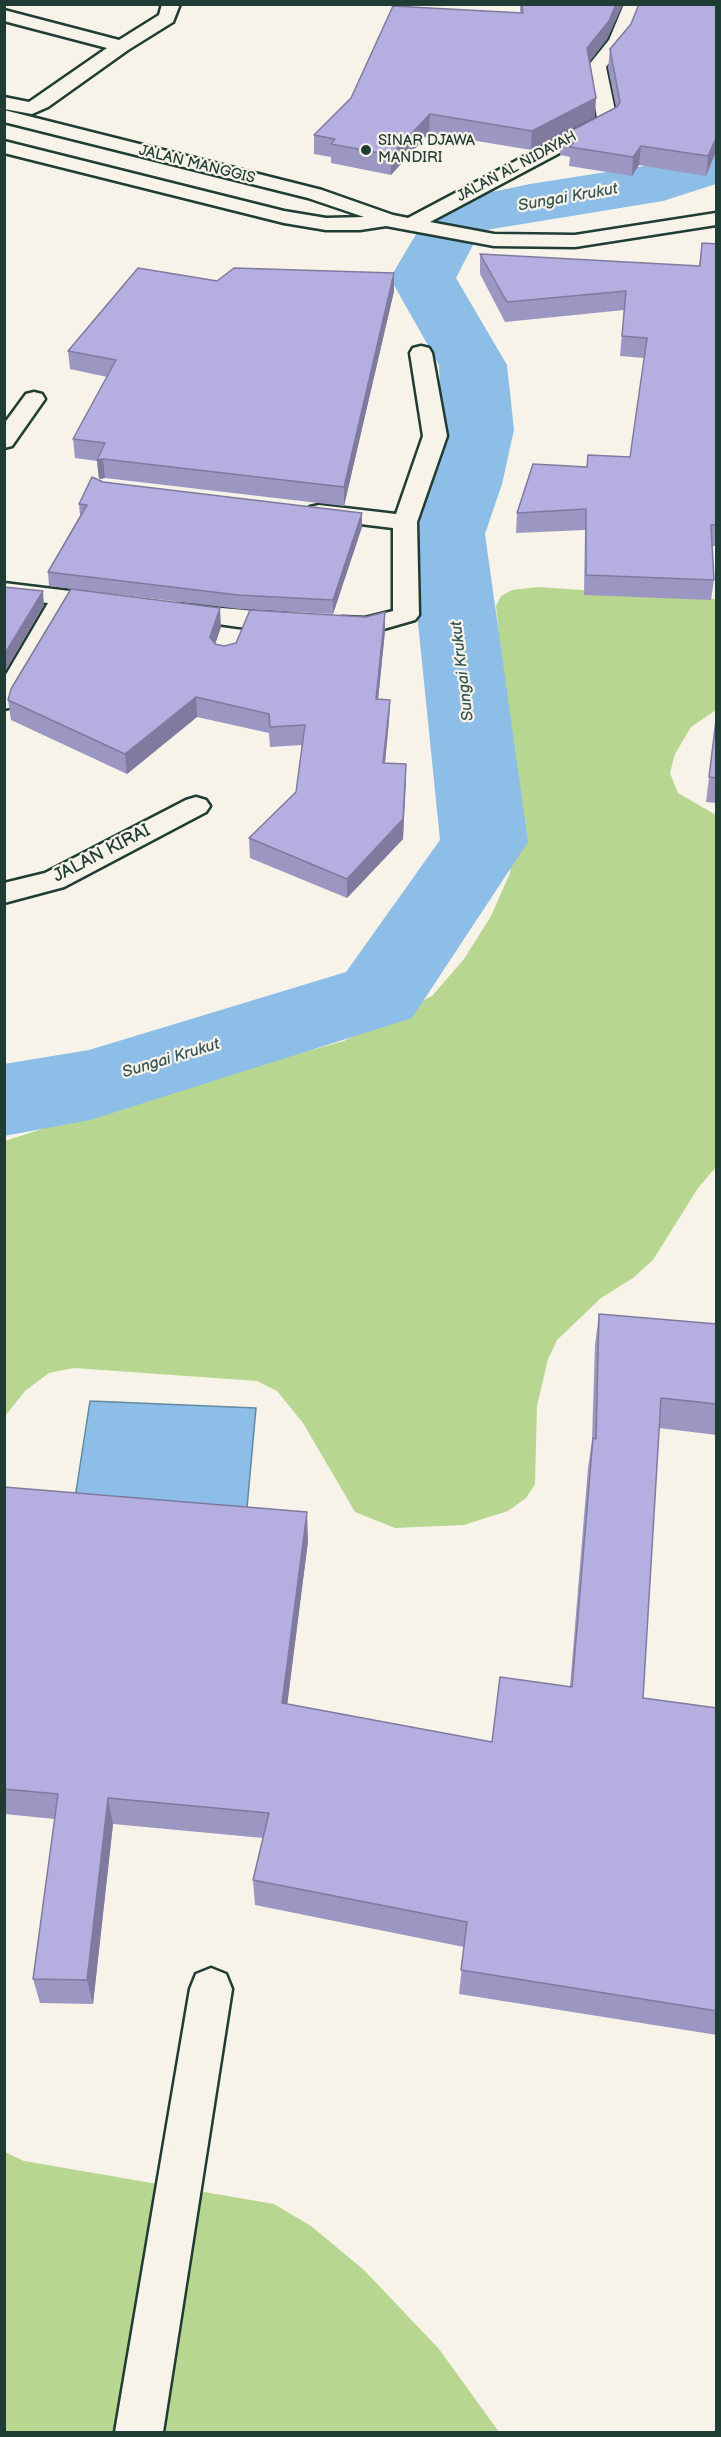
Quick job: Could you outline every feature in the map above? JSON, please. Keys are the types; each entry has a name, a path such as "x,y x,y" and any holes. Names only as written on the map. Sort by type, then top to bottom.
{"street":[{"path":"4,102 32,108 167,18 171,4"},
{"name":"JALAN AL NIDAYAH","path":"411,224 607,120 597,66 618,42 633,4"},
{"path":"4,15 122,46"},
{"name":"JALAN MANGGIS","path":"4,116 332,199 388,220 494,240 575,241 717,219"},
{"name":"JALAN MANGGIS","path":"4,147 146,184 326,224 360,224 388,220"},
{"path":"146,184 175,159"},
{"path":"4,590 239,619 366,626 406,615 405,522 435,436 421,353"},
{"path":"4,441 33,399"},
{"path":"301,510 405,522"},
{"path":"4,701 64,598"},
{"path":"230,646 239,619"},
{"name":"JALAN KIRAI","path":"4,893 54,880 196,806"},
{"path":"139,2433 211,1989"}],"green space":[{"path":"538,587 716,599 716,710 691,727 675,754 670,773 678,793 716,815 716,1167 698,1188 653,1260 633,1278 601,1298 557,1340 548,1359 537,1406 535,1484 526,1498 508,1511 464,1525 395,1528 355,1512 303,1423 277,1391 257,1381 74,1368 49,1373 25,1391 5,1416 5,1141 137,1098 344,1041 432,996 464,959 491,916 510,873 516,807 496,606 501,596 512,590"},
{"path":"5,2152 24,2161 274,2204 311,2226 364,2270 439,2349 499,2432 5,2432"}],"water":[{"path":"90,1401 256,1408 246,1519 73,1511"}],"building":[{"path":"522,4 616,4 609,21 587,48 596,98 532,131 430,114 391,155 331,144 335,139 314,135 351,98 393,6 523,13"},
{"path":"639,4 717,4 717,136 708,156 641,146 633,157 570,147 576,139 561,136 617,107 620,102 610,49 631,24"},
{"path":"702,243 717,244 717,525 711,525 714,580 586,575 586,509 517,513 533,464 587,467 588,455 630,457 647,338 622,336 626,291 507,302 480,254 700,266"},
{"path":"138,268 217,281 234,268 394,273 344,487 97,460 105,443 73,439 116,360 68,351"},
{"path":"92,477 103,482 362,513 333,600 238,595 48,572 87,505 79,504"},
{"path":"4,587 43,591 4,655"},
{"path":"71,589 220,608 210,637 215,644 224,646 236,643 250,610 366,617 385,612 376,699 390,700 383,763 406,764 403,819 347,879 249,838 296,792 305,725 270,727 269,714 196,697 125,754 8,700 11,689"},
{"path":"717,712 717,778 709,777"},
{"path":"599,1314 717,1324 717,1404 661,1398 643,1698 717,1708 717,2011 461,1970 467,1922 253,1880 269,1813 108,1798 87,1980 33,1979 58,1794 4,1789 4,1487 307,1512 282,1703 492,1742 500,1677 572,1687 593,1438 596,1439"}],"waterway":[{"name":"Sungai Krukut","path":"4,1100 90,1085 379,995 484,842 447,534 465,484 478,430 473,365 423,278 456,217 663,182 716,163"}],"place":[{"name":"SINAR DJAWA MANDIRI","path":"366,150"}]}
